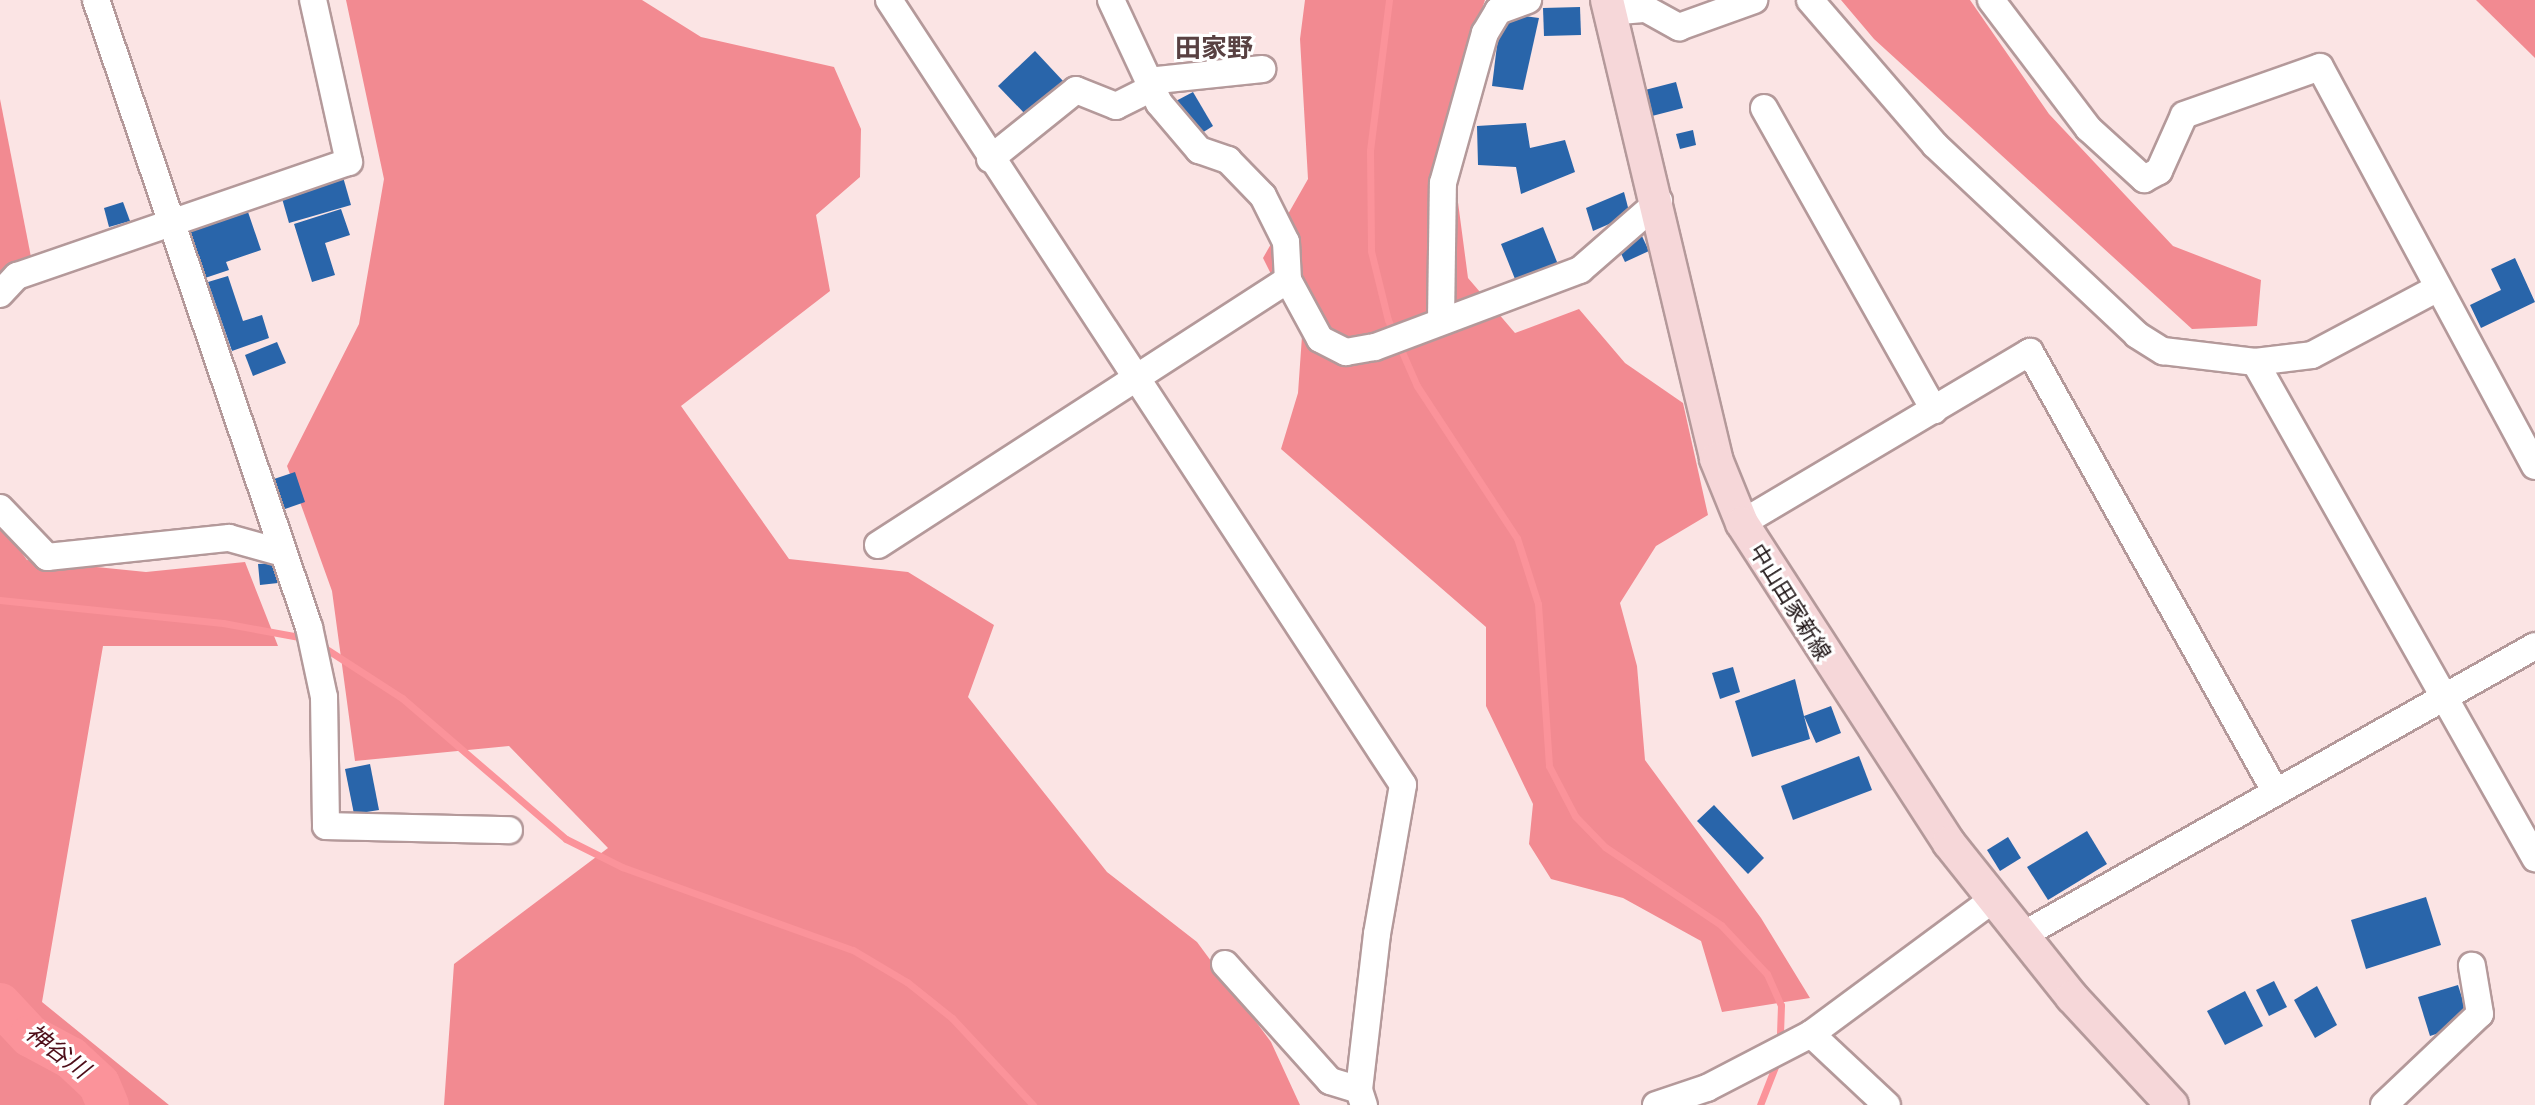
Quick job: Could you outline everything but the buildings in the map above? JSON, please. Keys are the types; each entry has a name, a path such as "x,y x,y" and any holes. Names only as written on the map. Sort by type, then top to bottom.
{"main road":[{"name":"中山田家新線","path":"1608,6 1659,201 1716,459 1742,523 1911,792 2021,936 2172,1105"}],"street":[{"path":"96,0 283,553 324,697 326,826 509,830"},
{"path":"0,294 17,276 349,162 313,0"},
{"path":"889,0 990,159 1138,375 1403,785 1362,1098 1330,1081 1225,964"},
{"path":"1111,0 1150,85 1199,150 1248,174 1286,242 1288,280 1320,339 1346,352 1580,270 1659,201"},
{"path":"1441,321 1443,183 1485,33 1498,11 1528,0"},
{"path":"1608,6 1646,9 1679,27 1754,0"},
{"path":"1810,0 1935,145 2137,335 2163,351 2255,362 2312,355 2436,289"},
{"path":"1991,0 2088,128 2144,179 2159,171 2167,142 2184,115 2320,67 2436,289 2535,466"},
{"path":"990,159 1076,90 1116,106 1150,85 1262,69"},
{"path":"1764,108 1934,410"},
{"path":"878,545 1288,280"},
{"path":"1742,523 2030,352 2275,791"},
{"path":"2255,362 2535,858"},
{"path":"0,508 47,557 229,538 283,553"},
{"path":"2021,936 2535,646"},
{"path":"1656,1105 1707,1088 1811,1034 1992,900"},
{"path":"2384,1105 2480,1014 2472,966"},
{"path":"1811,1034 1887,1105"}],"shaded area":[{"path":"346,0 642,0 701,37 834,67 861,129 860,177 816,215 830,291 681,406 789,559 908,572 994,625 968,697 1107,872 1197,942 1271,1042 1300,1105 444,1105 454,964 608,848 509,746 355,761 332,591 287,466 359,324 384,179"},
{"path":"1305,0 1485,0 1447,119 1468,278 1515,333 1579,309 1625,363 1683,403 1708,515 1656,546 1620,603 1637,666 1645,760 1761,918 1810,998 1722,1012 1701,941 1623,898 1551,879 1529,844 1533,804 1486,706 1486,627 1281,449 1298,393 1302,336 1263,258 1308,179 1300,39"},
{"path":"1841,0 1970,0 2049,114 2173,246 2261,280 2257,326 2192,329 1874,39"},
{"path":"2476,0 2535,0 2535,58"},
{"path":"0,99 31,257 0,283"},
{"path":"0,523 27,560 146,572 245,562 278,646 103,646 42,1002 169,1105 0,1105"}],"waterway":[{"path":"1389,0 1370,151 1371,251 1388,320 1417,386 1517,538 1538,604 1549,766 1575,816 1605,847 1721,925 1767,974 1781,1005 1780,1043"},
{"path":"0,600 223,623 305,638"},
{"path":"320,645 402,698 566,839 622,867 853,950 907,982 952,1018 1033,1105"},
{"name":"神谷川","path":"0,1004 30,1036 71,1058 99,1084 108,1105"},
{"path":"1760,1105 1778,1059"}],"district":[{"name":"田家野","path":"1214,49"}]}
